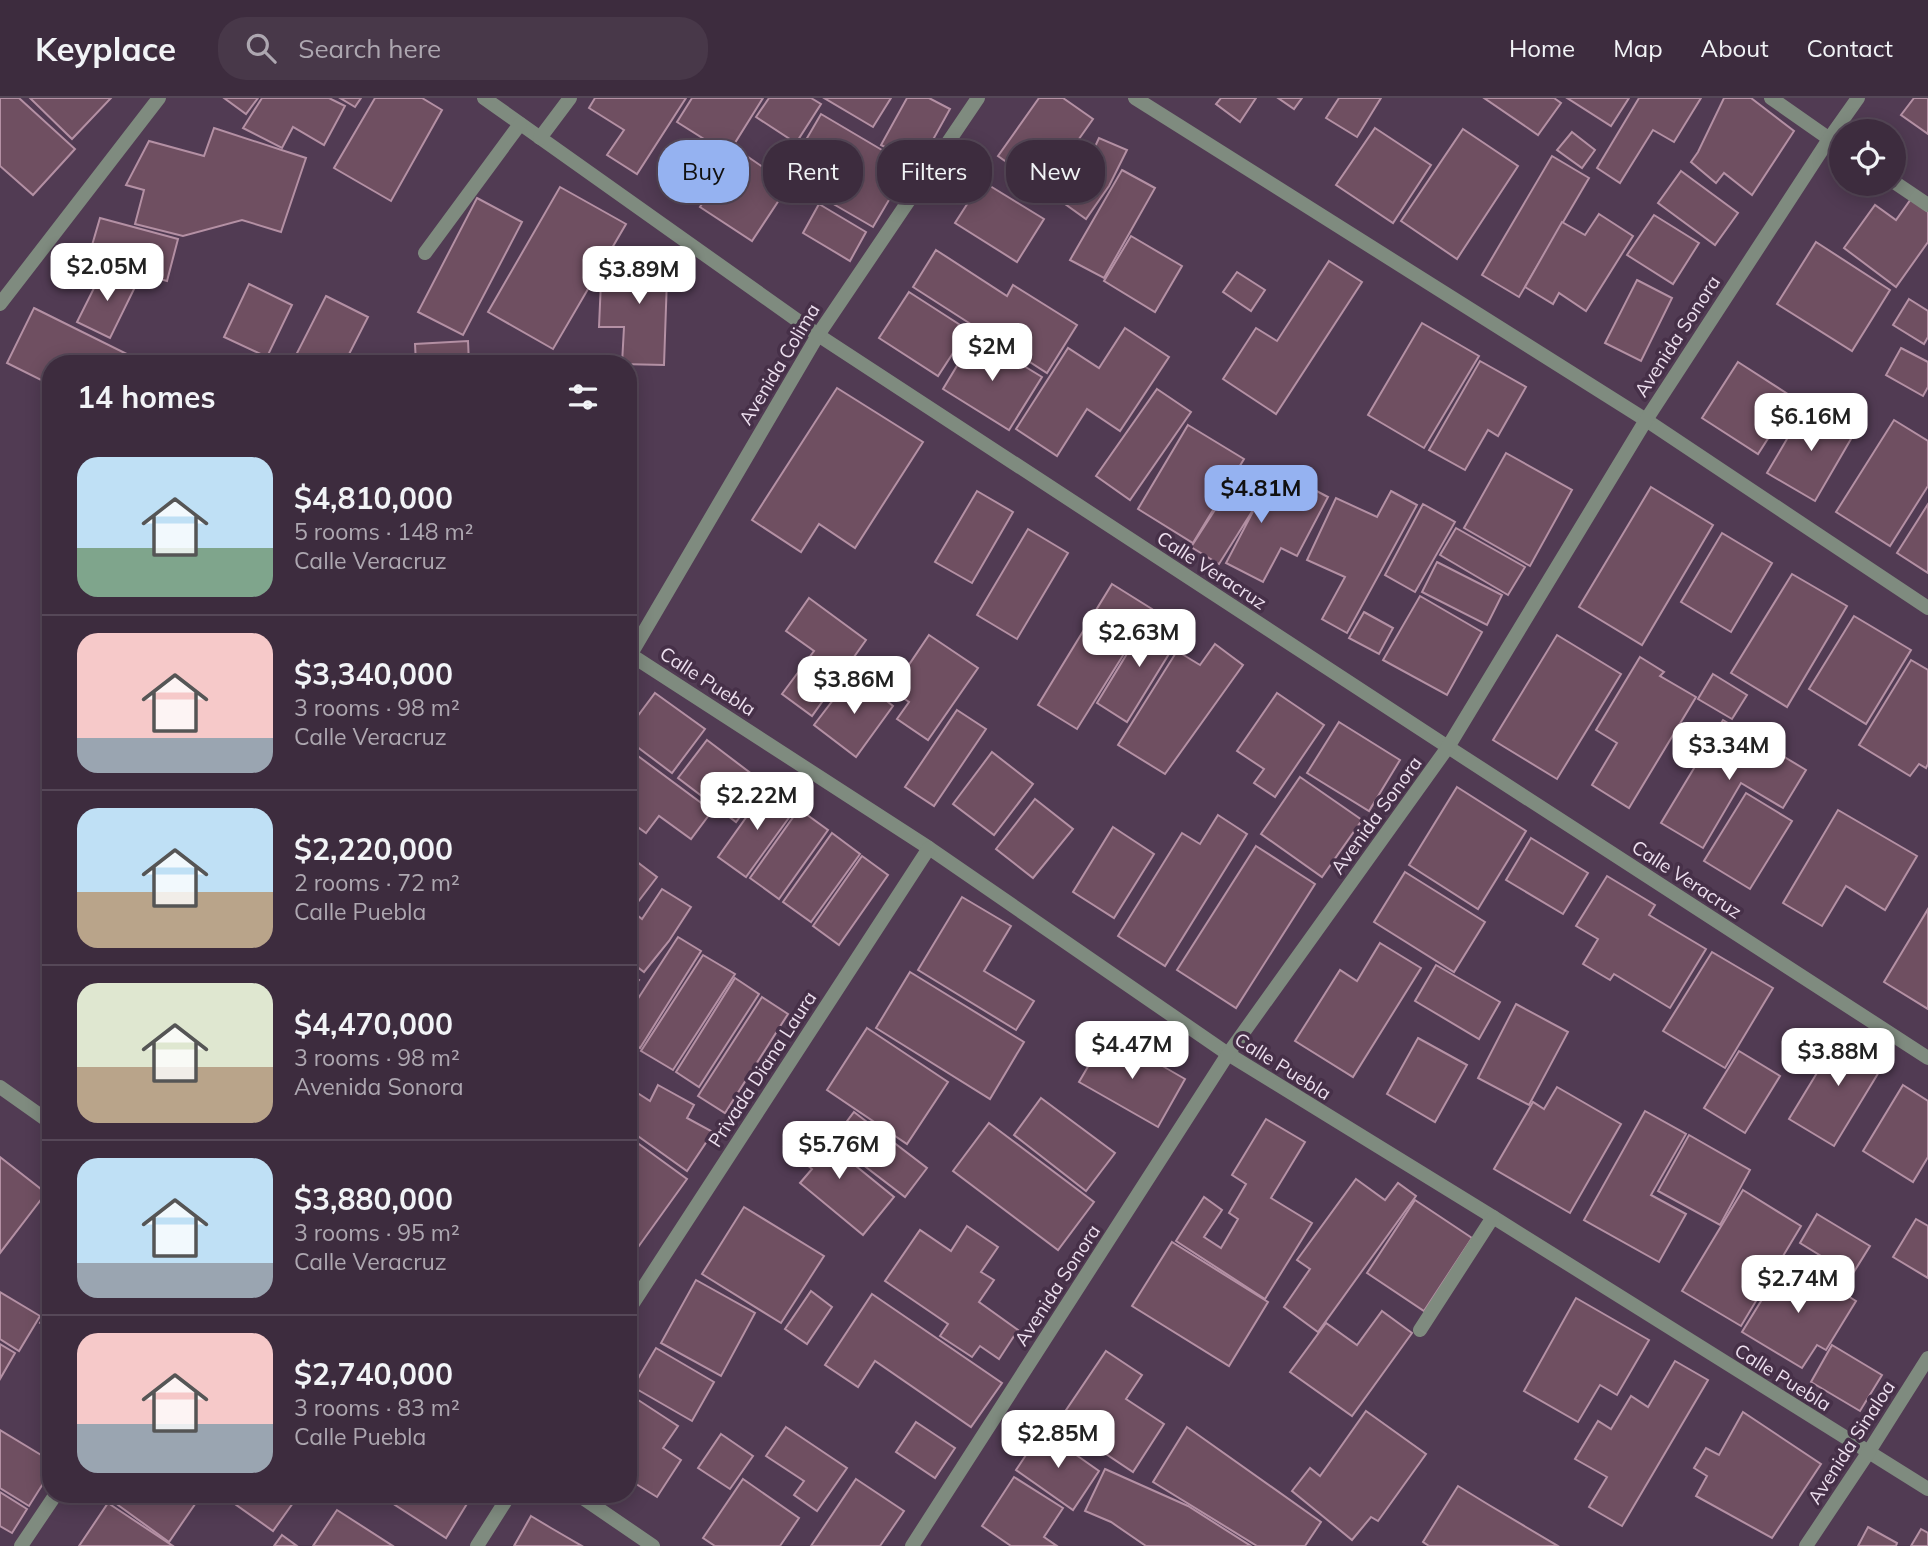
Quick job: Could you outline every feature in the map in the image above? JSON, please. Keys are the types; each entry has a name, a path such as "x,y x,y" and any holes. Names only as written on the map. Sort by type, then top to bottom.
{"street":[{"path":"0,304 159,98"},
{"name":"Calle Veracruz","path":"484,98 818,335 1928,1058"},
{"path":"540,138 570,98"},
{"name":"Avenida Colima","path":"637,645 818,335 978,98"},
{"path":"1135,98 1646,420 1928,608"},
{"path":"1771,98 1829,139"},
{"name":"Avenida Sonora","path":"1847,119 1858,98"},
{"path":"425,253 520,124"},
{"name":"Avenida Sonora","path":"912,1546 1228,1054 1448,747 1646,420 1829,152"},
{"path":"1906,190 1928,205"},
{"name":"Calle Puebla","path":"637,661 929,848 1228,1054 1928,1489"},
{"name":"Privada Diana Laura","path":"637,1297 929,848"},
{"path":"0,1087 42,1117"},
{"path":"1420,1331 1493,1217"},
{"name":"Avenida Sinaloa","path":"1806,1546 1928,1358"},
{"path":"21,1546 50,1503"},
{"path":"477,1546 504,1503"},
{"path":"591,1503 653,1546"}],"building":[{"path":"0,98 19,98 75,149 33,195 0,166"},
{"path":"30,98 111,98 72,139"},
{"path":"224,98 258,98 246,114"},
{"path":"262,98 329,98 345,106 324,145 293,127 282,148 243,128"},
{"path":"340,98 361,98 355,107"},
{"path":"375,98 422,98 442,110 391,201 334,168"},
{"path":"595,98 686,98 637,174 607,155 624,130 589,108"},
{"path":"692,98 763,98 737,140 706,140 677,122"},
{"path":"769,98 811,98 821,104 798,140 791,140 756,117"},
{"path":"824,98 891,98 873,127"},
{"path":"907,98 929,98 950,109 933,140 884,140"},
{"path":"1039,98 1063,98 1093,119 1078,140 1009,140"},
{"path":"1221,98 1256,98 1240,122 1216,104"},
{"path":"1278,98 1302,98 1294,109"},
{"path":"1339,98 1381,98 1357,137 1326,118"},
{"path":"1484,98 1554,98 1561,103 1538,135"},
{"path":"1567,98 1629,98 1611,126"},
{"path":"1639,98 1701,98 1674,142 1653,130 1620,183 1597,168"},
{"path":"1724,98 1751,98 1794,131 1752,195 1724,173 1716,183 1691,162"},
{"path":"1914,98 1928,98 1928,134 1901,115"},
{"path":"821,114 877,147 877,203 887,203 873,227 832,203 863,203 863,140 806,140"},
{"path":"214,128 306,158 281,232 242,220 183,236 135,224 144,190 126,185 149,141 204,156"},
{"path":"1375,128 1431,165 1393,223 1336,185"},
{"path":"1463,129 1518,166 1457,259 1401,221"},
{"path":"1572,132 1595,150 1582,168 1557,150"},
{"path":"1105,141 1127,150 1105,192"},
{"path":"1006,145 1006,162 998,156"},
{"path":"1552,156 1589,178 1519,297 1482,275"},
{"path":"749,158 763,167 763,203 777,203 752,241 700,207 703,203 749,203"},
{"path":"1122,170 1155,188 1104,278 1070,260"},
{"path":"1681,171 1738,213 1715,245 1658,203"},
{"path":"560,187 626,224 553,349 488,312"},
{"path":"992,187 1006,196 1006,203 1018,203 1044,219 1017,262 955,223 968,203 992,203"},
{"path":"477,198 522,222 463,335 418,312"},
{"path":"1911,199 1928,212 1928,242 1896,287 1844,248 1875,205 1896,220"},
{"path":"1064,203 1097,203 1086,219"},
{"path":"819,204 866,232 850,261 803,233"},
{"path":"1599,214 1633,236 1586,311 1559,293 1553,304 1525,287 1562,222 1585,235"},
{"path":"1654,215 1699,243 1673,284 1627,255"},
{"path":"100,218 178,239 167,281 88,259"},
{"path":"1131,236 1182,266 1155,312 1104,281"},
{"path":"1816,242 1890,290 1852,351 1777,304"},
{"path":"627,248 668,249 664,365 637,364 637,355 622,355 624,327 599,327 601,281 625,282"},
{"path":"936,250 1007,296 1013,285 1077,325 1047,373 913,287"},
{"path":"1329,261 1362,282 1276,414 1223,379 1256,328 1277,341"},
{"path":"104,268 136,285 110,338 77,322"},
{"path":"1237,272 1265,290 1251,311 1223,292"},
{"path":"1637,280 1672,298 1641,361 1605,343"},
{"path":"249,284 292,305 268,355 224,337"},
{"path":"909,292 968,330 938,376 879,338"},
{"path":"326,296 368,317 349,355 296,355"},
{"path":"1909,299 1928,311 1928,337 1924,344 1893,325"},
{"path":"34,308 129,355 42,355 42,380 7,363"},
{"path":"1422,323 1479,356 1424,448 1368,415"},
{"path":"1125,328 1169,357 1120,431 1087,409 1057,456 1016,429 1068,348 1099,368"},
{"path":"975,336 1042,377 1009,430 943,389"},
{"path":"468,341 469,355 416,355 415,344"},
{"path":"1901,348 1928,362 1928,387 1923,396 1886,375"},
{"path":"1480,361 1526,387 1498,436 1488,430 1465,470 1429,450"},
{"path":"1738,362 1794,398 1758,454 1702,418"},
{"path":"837,388 923,442 855,548 819,524 801,552 752,520"},
{"path":"1157,389 1191,412 1130,500 1096,476"},
{"path":"1807,405 1855,432 1815,501 1767,473"},
{"path":"1894,420 1928,441 1928,486 1890,546 1836,512"},
{"path":"1188,425 1244,459 1193,543 1138,509"},
{"path":"1506,453 1572,490 1530,566 1464,528"},
{"path":"1275,469 1328,497 1297,556 1281,548 1263,582 1226,563 1258,502 1219,564 1191,547 1231,485 1258,501"},
{"path":"1651,487 1713,525 1642,645 1579,607"},
{"path":"977,491 1013,512 972,583 935,562"},
{"path":"1391,491 1417,505 1347,633 1322,619 1345,577 1307,560 1336,498 1377,517"},
{"path":"1423,504 1455,522 1415,592 1385,575"},
{"path":"1928,504 1928,573 1897,553"},
{"path":"1456,528 1525,567 1508,595 1440,555"},
{"path":"1028,529 1068,553 1017,639 977,615"},
{"path":"1722,533 1772,563 1731,632 1681,602"},
{"path":"1437,562 1502,595 1487,625 1422,592"},
{"path":"1792,574 1847,606 1787,707 1731,673"},
{"path":"1112,584 1152,609 1077,729 1038,705"},
{"path":"1420,596 1482,632 1447,695 1383,660"},
{"path":"809,598 866,640 812,716 782,694 814,651 786,631"},
{"path":"1364,612 1393,628 1379,654 1349,638"},
{"path":"1150,616 1180,636 1127,722 1097,703"},
{"path":"1854,616 1911,650 1866,724 1809,689"},
{"path":"929,635 978,668 928,740 897,719 909,702 892,690"},
{"path":"1557,635 1621,674 1557,779 1493,740"},
{"path":"1215,644 1243,665 1165,774 1118,745 1177,651 1200,665"},
{"path":"1640,657 1664,672 1660,676 1696,697 1629,808 1592,785 1617,743 1596,730"},
{"path":"1911,660 1928,670 1928,764 1926,768 1919,764 1910,776 1859,745"},
{"path":"853,674 893,706 856,757 814,725"},
{"path":"1713,674 1747,695 1732,719 1698,699"},
{"path":"655,693 705,729 672,773 637,747 637,717"},
{"path":"1277,693 1324,725 1275,797 1254,783 1264,769 1237,751"},
{"path":"957,710 986,729 934,806 905,787"},
{"path":"1723,720 1806,770 1783,808 1741,783 1703,848 1661,823"},
{"path":"1339,722 1400,760 1369,811 1307,773"},
{"path":"707,740 765,784 736,822 678,778"},
{"path":"992,752 1033,784 994,835 953,804"},
{"path":"637,757 712,811 691,839 659,816 646,833 637,826"},
{"path":"1300,777 1362,820 1322,877 1261,834"},
{"path":"1457,787 1526,831 1478,909 1409,865"},
{"path":"767,788 796,808 746,877 718,857"},
{"path":"1746,793 1792,821 1750,889 1704,861"},
{"path":"1035,799 1073,829 1033,878 996,849"},
{"path":"799,809 828,830 779,899 750,878"},
{"path":"1838,810 1917,856 1885,910 1846,886 1822,926 1783,903"},
{"path":"1218,815 1247,834 1165,966 1118,936 1182,833 1200,844"},
{"path":"1113,827 1154,854 1114,918 1073,892"},
{"path":"832,833 860,854 811,922 783,902"},
{"path":"1531,838 1588,873 1563,914 1506,880"},
{"path":"1256,846 1315,884 1236,1008 1177,970"},
{"path":"862,856 888,875 839,945 813,926"},
{"path":"637,862 657,877 637,903"},
{"path":"1405,872 1485,922 1454,972 1374,922"},
{"path":"1607,876 1655,905 1649,915 1706,949 1670,1008 1614,974 1610,980 1583,964 1598,939 1576,926"},
{"path":"662,889 691,907 644,972 637,967 637,915 642,919"},
{"path":"962,897 1011,926 984,971 1034,1001 1016,1030 918,970"},
{"path":"1928,909 1928,1009 1884,982"},
{"path":"678,937 701,951 640,1048 637,1046 637,1000"},
{"path":"1380,943 1421,968 1353,1077 1295,1041 1340,970 1357,981"},
{"path":"1712,952 1773,988 1725,1068 1663,1031"},
{"path":"703,955 735,974 673,1070 641,1051"},
{"path":"1436,965 1500,1002 1479,1039 1415,1001"},
{"path":"910,972 1024,1042 990,1099 876,1028"},
{"path":"735,978 759,994 699,1087 676,1072"},
{"path":"762,997 788,1014 725,1113 698,1096"},
{"path":"1516,1004 1568,1032 1529,1105 1478,1078"},
{"path":"867,1028 948,1082 907,1144 827,1090"},
{"path":"1843,1030 1888,1057 1834,1146 1789,1119"},
{"path":"1107,1034 1185,1079 1158,1127 1079,1082"},
{"path":"1418,1038 1467,1065 1435,1122 1387,1094"},
{"path":"1739,1051 1780,1076 1745,1133 1704,1108"},
{"path":"658,1085 694,1105 687,1118 713,1132 687,1171 637,1135 637,1093 650,1101"},
{"path":"1903,1085 1928,1101 1928,1157 1913,1182 1863,1151"},
{"path":"1557,1087 1621,1124 1570,1213 1494,1169 1533,1102 1544,1109"},
{"path":"1041,1098 1115,1153 1086,1191 1014,1135"},
{"path":"1645,1111 1686,1134 1651,1195 1686,1214 1659,1262 1584,1220"},
{"path":"854,1112 927,1168 905,1197 832,1141"},
{"path":"1266,1119 1305,1142 1271,1198 1312,1223 1265,1299 1176,1241 1204,1197 1222,1210 1204,1237 1221,1248 1238,1219 1229,1213 1246,1184 1232,1175"},
{"path":"803,1123 894,1197 863,1235 800,1183 812,1169 784,1146"},
{"path":"989,1123 1094,1202 1058,1250 953,1171"},
{"path":"1689,1135 1750,1170 1720,1225 1658,1191"},
{"path":"637,1143 687,1179 637,1249"},
{"path":"0,1157 42,1190 42,1198 0,1253"},
{"path":"1356,1179 1385,1200 1398,1183 1416,1196 1318,1332 1284,1307 1310,1269 1297,1260"},
{"path":"1743,1190 1801,1226 1741,1326 1682,1291"},
{"path":"1415,1200 1472,1238 1424,1311 1367,1273"},
{"path":"744,1207 824,1256 781,1323 702,1274"},
{"path":"1817,1214 1870,1246 1852,1275 1800,1243"},
{"path":"1916,1219 1928,1226 1928,1278 1893,1257"},
{"path":"967,1226 998,1247 981,1272 994,1280 979,1302 1018,1330 999,1359 980,1346 972,1357 940,1336 948,1324 885,1281 920,1230 951,1251"},
{"path":"1172,1242 1268,1302 1229,1366 1132,1306"},
{"path":"1787,1259 1856,1301 1826,1350 1817,1345 1802,1368 1742,1332"},
{"path":"696,1280 755,1313 721,1376 661,1343"},
{"path":"811,1291 832,1307 807,1344 785,1329"},
{"path":"0,1292 40,1316 19,1351 0,1339"},
{"path":"872,1294 1002,1383 971,1427 875,1361 858,1387 825,1365"},
{"path":"1576,1298 1649,1340 1617,1395 1600,1385 1578,1422 1524,1391"},
{"path":"1382,1311 1412,1333 1352,1416 1290,1372 1326,1323 1357,1345"},
{"path":"0,1344 15,1353 0,1379"},
{"path":"1832,1345 1882,1375 1860,1411 1811,1382"},
{"path":"656,1348 714,1382 692,1421 637,1389 637,1380"},
{"path":"1106,1351 1142,1375 1126,1399 1164,1424 1133,1472 1058,1422"},
{"path":"1675,1361 1708,1380 1622,1526 1589,1507 1607,1477 1575,1459 1598,1421 1611,1429 1631,1396 1648,1407"},
{"path":"637,1399 678,1426 663,1448 681,1460 657,1497 637,1485"},
{"path":"1366,1411 1426,1454 1378,1521 1371,1517 1352,1540 1292,1491 1310,1468 1320,1476"},
{"path":"1743,1412 1821,1464 1772,1538 1696,1496 1707,1476 1694,1468 1706,1448 1719,1455"},
{"path":"916,1422 955,1448 935,1478 896,1452"},
{"path":"786,1427 847,1468 817,1511 794,1495 804,1481 766,1456"},
{"path":"1187,1427 1321,1522 1305,1546 1257,1546 1153,1482"},
{"path":"0,1430 42,1456 42,1485 29,1506 0,1488"},
{"path":"1042,1431 1099,1471 1073,1510 1016,1470"},
{"path":"721,1434 753,1456 730,1489 698,1468"},
{"path":"1105,1469 1188,1506 1251,1546 1146,1546 1111,1522 1085,1511"},
{"path":"1014,1477 1063,1508 1044,1537 1057,1546 1011,1546 982,1526"},
{"path":"743,1479 799,1518 780,1546 715,1546 703,1538"},
{"path":"856,1479 904,1511 880,1546 811,1546"},
{"path":"1458,1486 1558,1546 1429,1546 1423,1542"},
{"path":"0,1492 27,1509 12,1533 0,1526"},
{"path":"108,1503 173,1546 79,1546"},
{"path":"115,1503 196,1503 169,1542"},
{"path":"233,1503 293,1503 273,1531"},
{"path":"392,1503 467,1503 446,1538"},
{"path":"337,1510 393,1546 313,1546"},
{"path":"531,1516 551,1528 582,1546 514,1546"},
{"path":"1868,1527 1897,1543 1896,1546 1858,1546"},
{"path":"1921,1529 1928,1533 1928,1546 1911,1546"},
{"path":"282,1535 297,1546 274,1546"}]}
